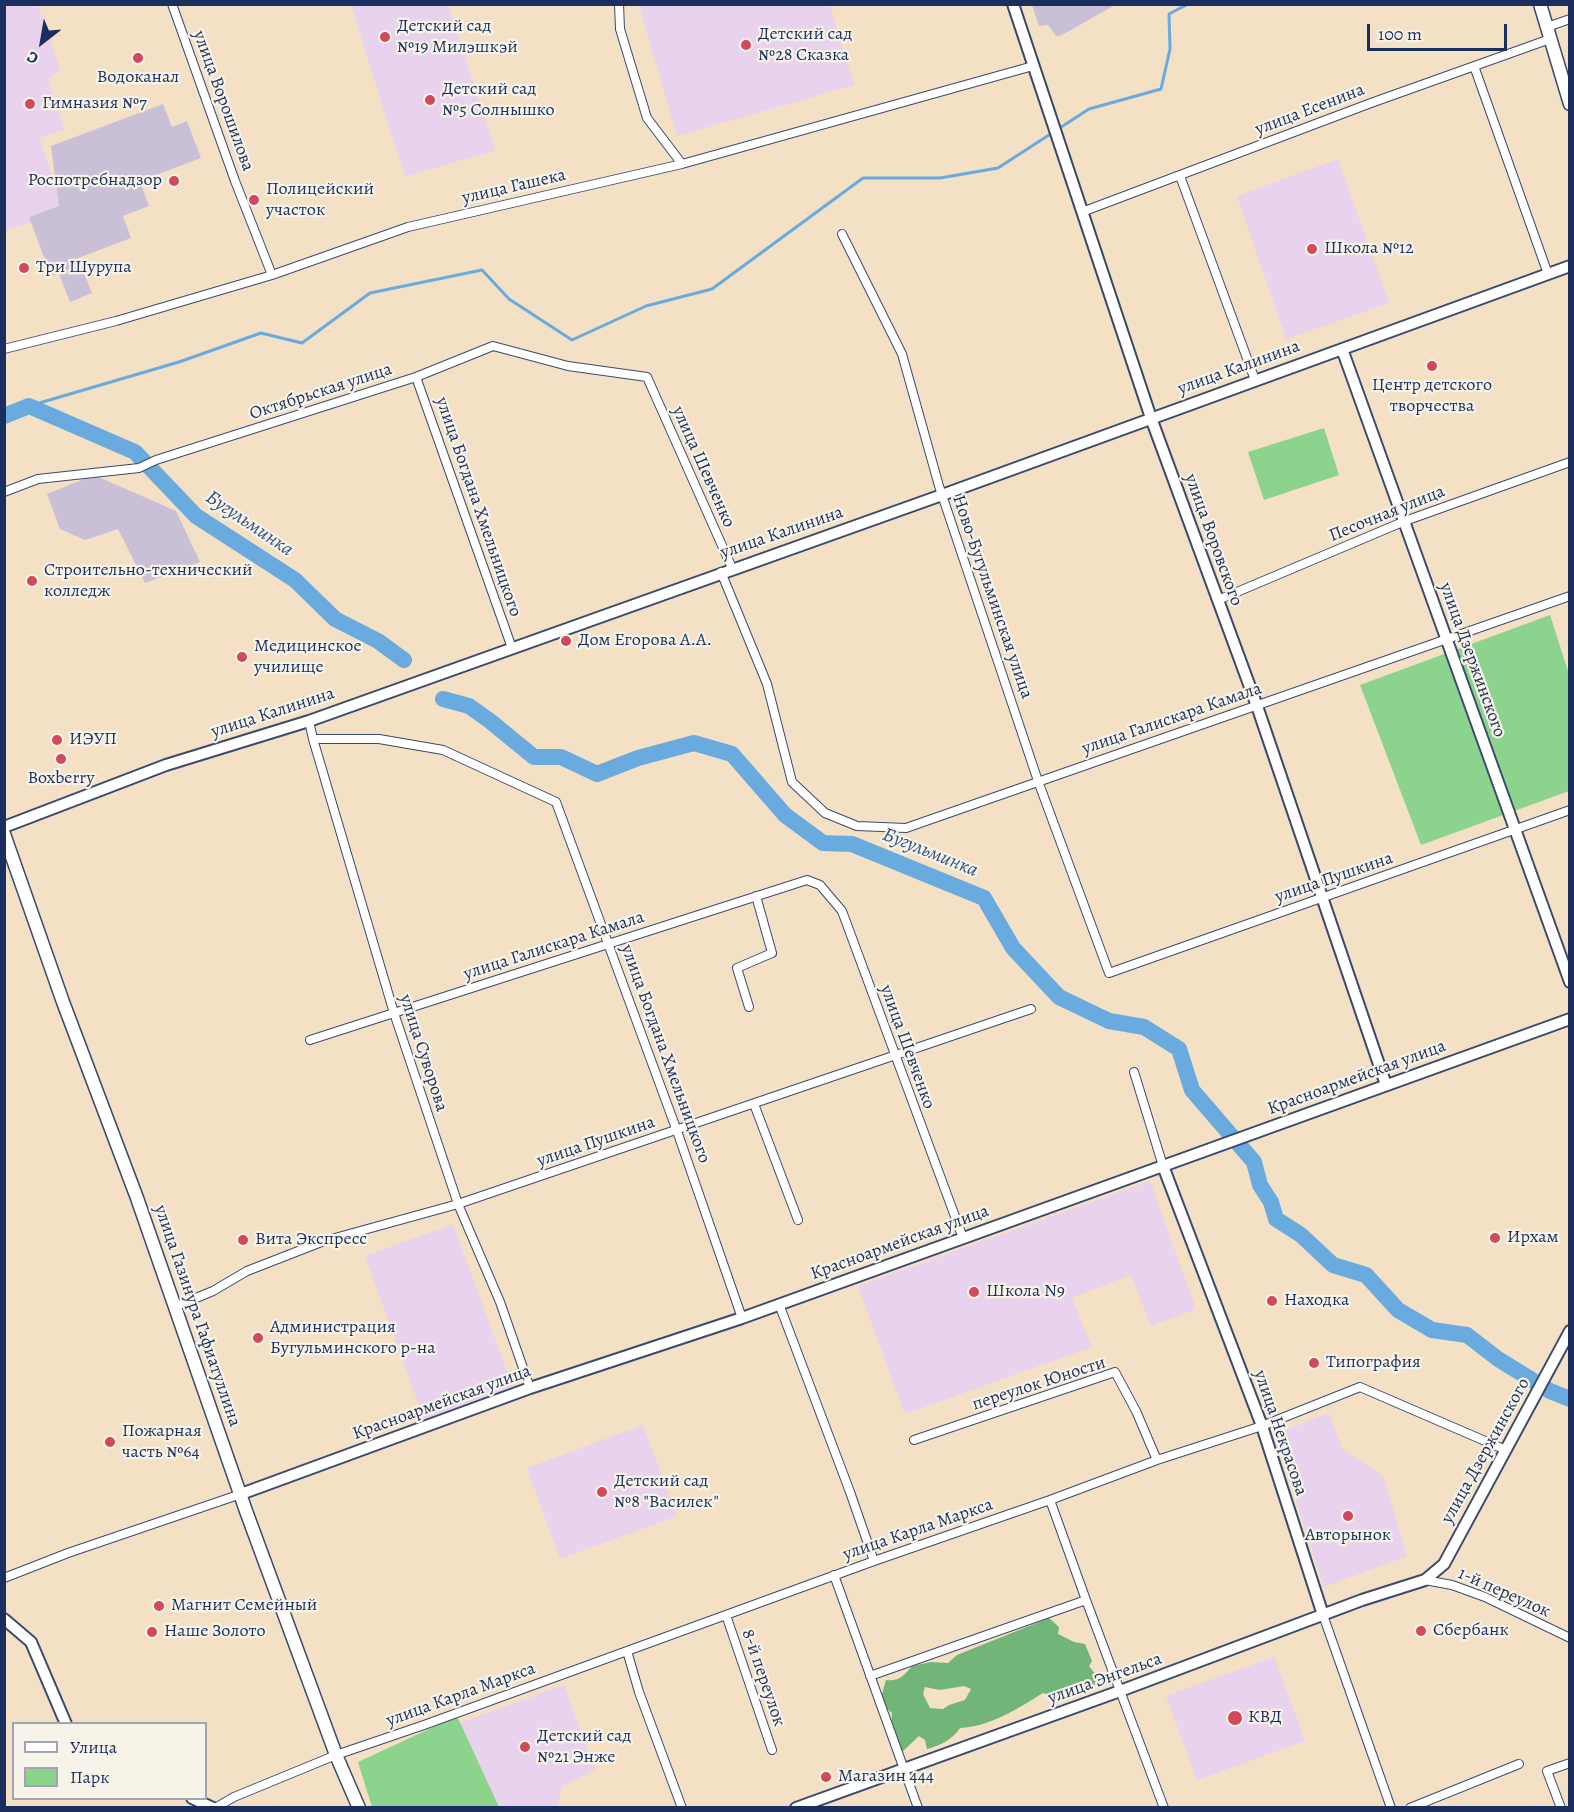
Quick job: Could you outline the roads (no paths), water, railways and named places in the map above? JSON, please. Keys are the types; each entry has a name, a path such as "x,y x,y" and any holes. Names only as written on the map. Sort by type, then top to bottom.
{"main road":[{"path":"1540,4 1569,104"},
{"name":"улица Газинура Гафиатуллина","path":"4,834 336,1755 359,1808"}],"street":[{"name":"улица Ворошилова","path":"172,4 235,181 272,275"},
{"path":"619,4 620,28 647,118 682,164"},
{"name":"улица Воровского","path":"1013,4 1151,418 1257,706 1386,1085"},
{"name":"улица Есенина","path":"1082,212 1474,66 1548,33 1569,19"},
{"name":"улица Гашека","path":"4,349 116,321 272,275 408,227 682,164 1033,66"},
{"path":"1474,66 1548,274"},
{"path":"1180,176 1256,380"},
{"name":"Ново-Бугульминская улица","path":"842,234 902,354 942,495 1038,781 1109,973"},
{"name":"улица Калинина","path":"4,827 166,765 309,720 942,495 1569,266"},
{"name":"Октябрьская улица","path":"4,492 38,479 138,468 156,460 417,377 493,346 568,366 647,377"},
{"name":"улица Дзержинского","path":"1342,349 1569,982"},
{"name":"улица Богдана Хмельницкого","path":"417,377 512,648"},
{"name":"улица Шевченко","path":"647,377 732,568"},
{"name":"Песочная улица","path":"1218,600 1405,520 1569,462"},
{"name":"улица Галискара Камала","path":"721,572 767,684 792,782 825,813 857,826 906,828 1569,596"},
{"name":"улица Суворова","path":"309,720 394,1013 458,1204 500,1302 530,1388"},
{"name":"улица Богдана Хмельницкого","path":"313,739 379,739 443,750 556,802 677,1131 742,1318"},
{"name":"улица Пушкина","path":"1109,973 1569,810"},
{"name":"улица Шевченко","path":"807,880 820,885 842,911 963,1238"},
{"name":"улица Галискара Камала","path":"310,1040 807,880"},
{"path":"749,1007 737,968 772,953 756,896"},
{"name":"улица Пушкина","path":"174,1307 213,1291 247,1271 324,1241 458,1204 1031,1009"},
{"name":"Красноармейская улица","path":"241,1494 530,1388 779,1305 1569,1019"},
{"name":"улица Некрасова","path":"1134,1072 1163,1166 1262,1426 1323,1615 1391,1808"},
{"path":"754,1104 798,1220"},
{"path":"779,1305 874,1561"},
{"name":"улица Дзержинского","path":"1425,1580 1444,1563 1569,1331"},
{"name":"переулок Юности","path":"914,1440 1115,1372 1136,1411 1157,1460"},
{"name":"улица Карла Маркса","path":"214,1808 234,1797 336,1755 1157,1460 1262,1426 1360,1387 1506,1450"},
{"path":"4,1578 241,1494"},
{"path":"1050,1500 1164,1808"},
{"path":"834,1575 918,1808"},
{"name":"улица Энгельса","path":"796,1808 1323,1615 1425,1580"},
{"name":"1-й переулок","path":"1425,1580 1452,1584 1569,1638"},
{"path":"870,1676 1086,1600"},
{"name":"8-й переулок","path":"726,1615 772,1750"},
{"path":"4,1619 31,1642 65,1722"},
{"path":"627,1651 639,1692 682,1808"},
{"path":"1561,1808 1547,1771 1569,1763"},
{"path":"1410,1808 1519,1764"},
{"path":"196,1800 214,1808"}],"waterway":[{"path":"29,406 179,362 261,333 302,343 370,293 482,270 509,299 572,340 646,306 712,289 863,178 940,178 998,168 1089,109 1161,89 1170,49 1169,14 1188,4"},
{"name":"Бугульминка","path":"4,416 29,406 135,452 196,516 295,580 335,619 378,641 404,660"},
{"name":"Бугульминка","path":"443,699 469,706 534,757 561,757 597,774 638,758 694,743 732,754 785,815 823,843 852,844 984,898 1013,948 1059,997 1109,1021 1144,1027 1179,1049 1192,1090 1254,1162 1260,1185 1271,1202 1276,1219 1301,1235 1333,1265 1366,1275 1398,1310 1432,1330 1467,1335 1498,1359 1550,1391 1570,1399"}],"place":[{"name":"Детский сад №19 Милэшкэй","path":"385,37"},
{"name":"Детский сад №28 Сказка","path":"746,45"},
{"name":"Водоканал","path":"138,58"},
{"name":"Детский сад №5 Солнышко","path":"430,100"},
{"name":"Гимназия №7","path":"30,104"},
{"name":"Роспотребнадзор","path":"174,181"},
{"name":"Полицейский участок","path":"254,200"},
{"name":"Школа №12","path":"1312,249"},
{"name":"Три Шурупа","path":"24,268"},
{"name":"Центр детского творчества","path":"1432,366"},
{"name":"Строительно-технический колледж","path":"32,581"},
{"name":"Дом Егорова А.А.","path":"566,641"},
{"name":"Медицинское училище","path":"242,657"},
{"name":"ИЭУП","path":"57,740"},
{"name":"Boxberry","path":"61,759"},
{"name":"Ирхам","path":"1495,1238"},
{"name":"Вита Экспресс","path":"243,1240"},
{"name":"Школа N9","path":"974,1292"},
{"name":"Находка","path":"1272,1301"},
{"name":"Администрация Бугульминского р-на","path":"258,1338"},
{"name":"Типография","path":"1314,1363"},
{"name":"Пожарная часть №64","path":"110,1442"},
{"name":"Детский сад №8 \"Василек\"","path":"602,1492"},
{"name":"Авторынок","path":"1348,1516"},
{"name":"Магнит Семейный","path":"159,1606"},
{"name":"Сбербанк","path":"1421,1631"},
{"name":"Наше Золото","path":"152,1632"},
{"name":"КВД","path":"1235,1718"},
{"name":"Детский сад №21 Энже","path":"525,1747"},
{"name":"Магазин 444","path":"826,1777"}]}
